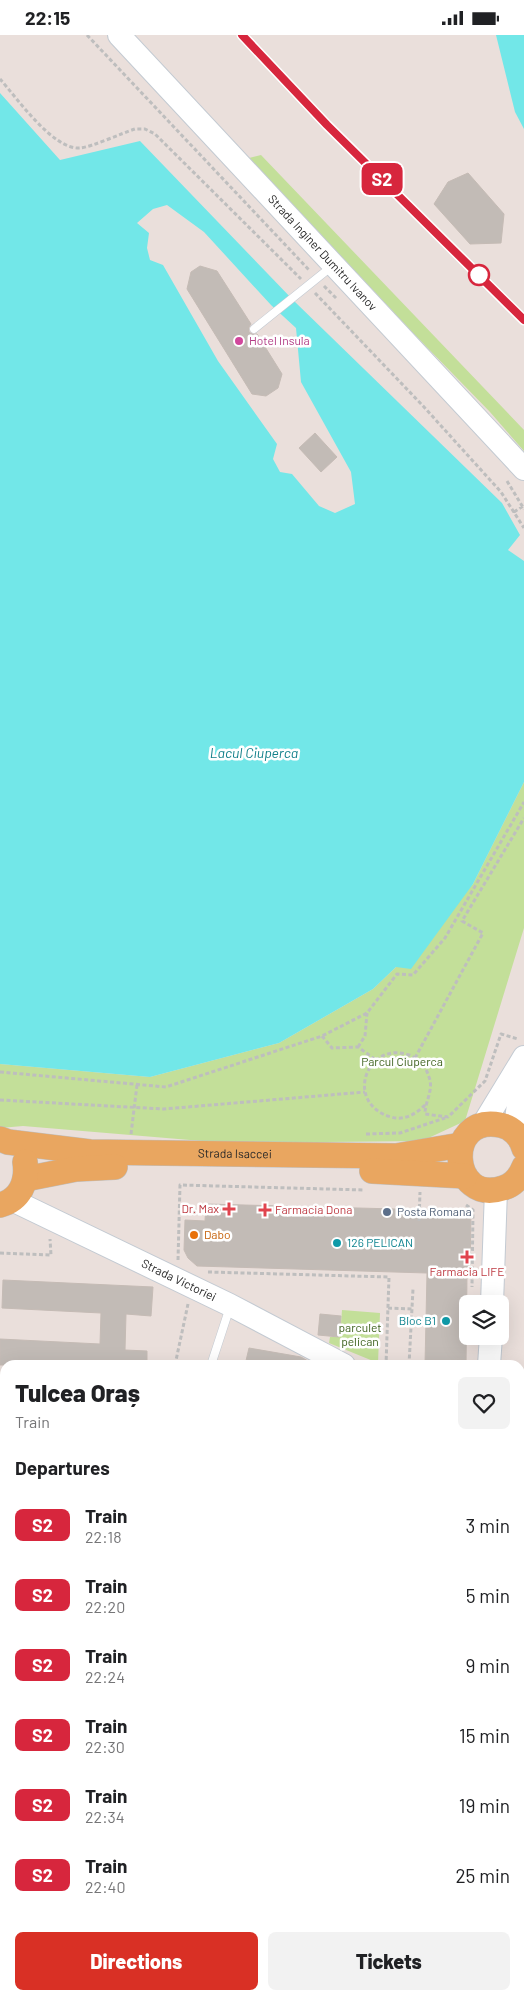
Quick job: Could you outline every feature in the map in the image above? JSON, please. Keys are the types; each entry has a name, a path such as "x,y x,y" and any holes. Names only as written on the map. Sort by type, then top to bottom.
{"main road":[{"path":"465,1176 459,1161 461,1145 473,1130 482,1126 493,1124 504,1126 522,1155 509,1186 496,1190"},
{"name":"Strada Isaccei","path":"4,1140 90,1152 396,1156 461,1145"},
{"name":"Strada Isaccei","path":"4,1140 21,1153 25,1162 25,1179 89,1167 394,1171 465,1176 480,1188 496,1190"},
{"path":"6,1202 18,1194 25,1179"}],"street":[{"name":"Strada Inginer Dumitru Ivanov","path":"119,35 524,469"},
{"path":"482,1126 524,1057"},
{"path":"522,1155 524,1065"},
{"path":"492,1295 496,1190"},
{"name":"Strada Victoriei","path":"6,1202 230,1305 334,1360"},
{"path":"489,1360 490,1345"}],"lane":[{"path":"254,329 333,266"},
{"path":"213,1360 230,1305"}],"path":[{"path":"0,79 52,138 64,145 80,148 135,129 145,129 155,134 437,421 501,492 524,528"},
{"path":"514,512 524,505"},
{"path":"0,1072 166,1087 322,1036 368,1013 397,973 413,975 444,938 524,802"},
{"path":"414,1057 483,933 462,921 524,818"},
{"path":"358,1047 365,1036 368,1013"},
{"path":"425,1105 410,1117 396,1119 380,1114 373,1108 365,1092 366,1074 376,1060 392,1053 404,1053 414,1057 421,1062 429,1077 430,1094 425,1105 425,1114 448,1117 485,1081 501,1034 524,1041"},
{"path":"322,1036 332,1048 358,1047 376,1060"},
{"path":"129,1153 137,1085"},
{"path":"0,1100 164,1109 365,1092"},
{"path":"178,1268 180,1185 371,1190"},
{"path":"419,1221 420,1191 430,1192"},
{"path":"465,1204 473,1210 472,1295"},
{"path":"0,1253 51,1255 50,1231"},
{"path":"178,1260 186,1264"},
{"path":"201,1272 389,1277 386,1360"},
{"path":"409,1360 413,1289"},
{"path":"176,1360 189,1300"},
{"path":"388,1308 412,1309"}],"green space":[{"path":"261,155 524,430 524,451 490,412 249,158"},
{"name":"Parcul Ciuperca","path":"524,782 524,928 465,1121 422,1141 226,1143 23,1126 0,1128 0,1064 150,1077 279,1043 373,989 473,884"},
{"name":"parculet pelican","path":"342,1310 380,1313 378,1360 371,1360 329,1343 330,1337 340,1337"}],"water":[{"path":"496,35 524,35 524,129 515,112"},
{"name":"Lacul Ciuperca","path":"0,93 60,160 140,141 294,301 502,503 520,535 508,550 524,561 524,782 473,884 411,969 396,967 373,989 279,1043 150,1077 0,1064","holes":["167,205 204,232 271,305 296,328 301,382 351,472 355,504 335,513 319,506 292,474 280,472 273,459 277,444 218,361 163,265 150,260 147,248 149,233 137,223 153,209"]}],"building":[{"path":"468,173 504,214 501,243 470,244 434,204 448,182"},
{"path":"200,266 217,271 251,324 249,332 257,334 282,374 278,388 266,396 252,394 187,289 191,272"},
{"path":"315,433 337,457 321,472 299,448"},
{"name":"126 PELICAN","path":"206,1204 471,1211 470,1274 467,1274 467,1295 459,1295 459,1345 466,1345 466,1360 425,1360 427,1273 197,1266 188,1258 184,1250 185,1220 205,1221"},
{"path":"3,1280 153,1287 151,1316 126,1314 125,1350 147,1351 147,1360 0,1360 0,1339 100,1344 101,1313 2,1308"},
{"path":"320,1314 341,1316 339,1337 318,1335"},
{"path":"249,1348 301,1357 306,1360 246,1360"}],"railway":[{"path":"242,35 327,124 524,320"}],"train":[{"name":"S2","path":"242,35 327,125 524,320"}],"place":[{"name":"Hotel Insula","path":"239,341"},
{"name":"Dr. Max","path":"229,1209"},
{"name":"Farmacia Dona","path":"265,1210"},
{"name":"Posta Romana","path":"387,1212"},
{"name":"Dabo","path":"194,1235"},
{"name":"126 PELICAN","path":"337,1243"},
{"name":"Farmacia LIFE","path":"467,1257"},
{"name":"Bloc B1","path":"446,1321"}]}
